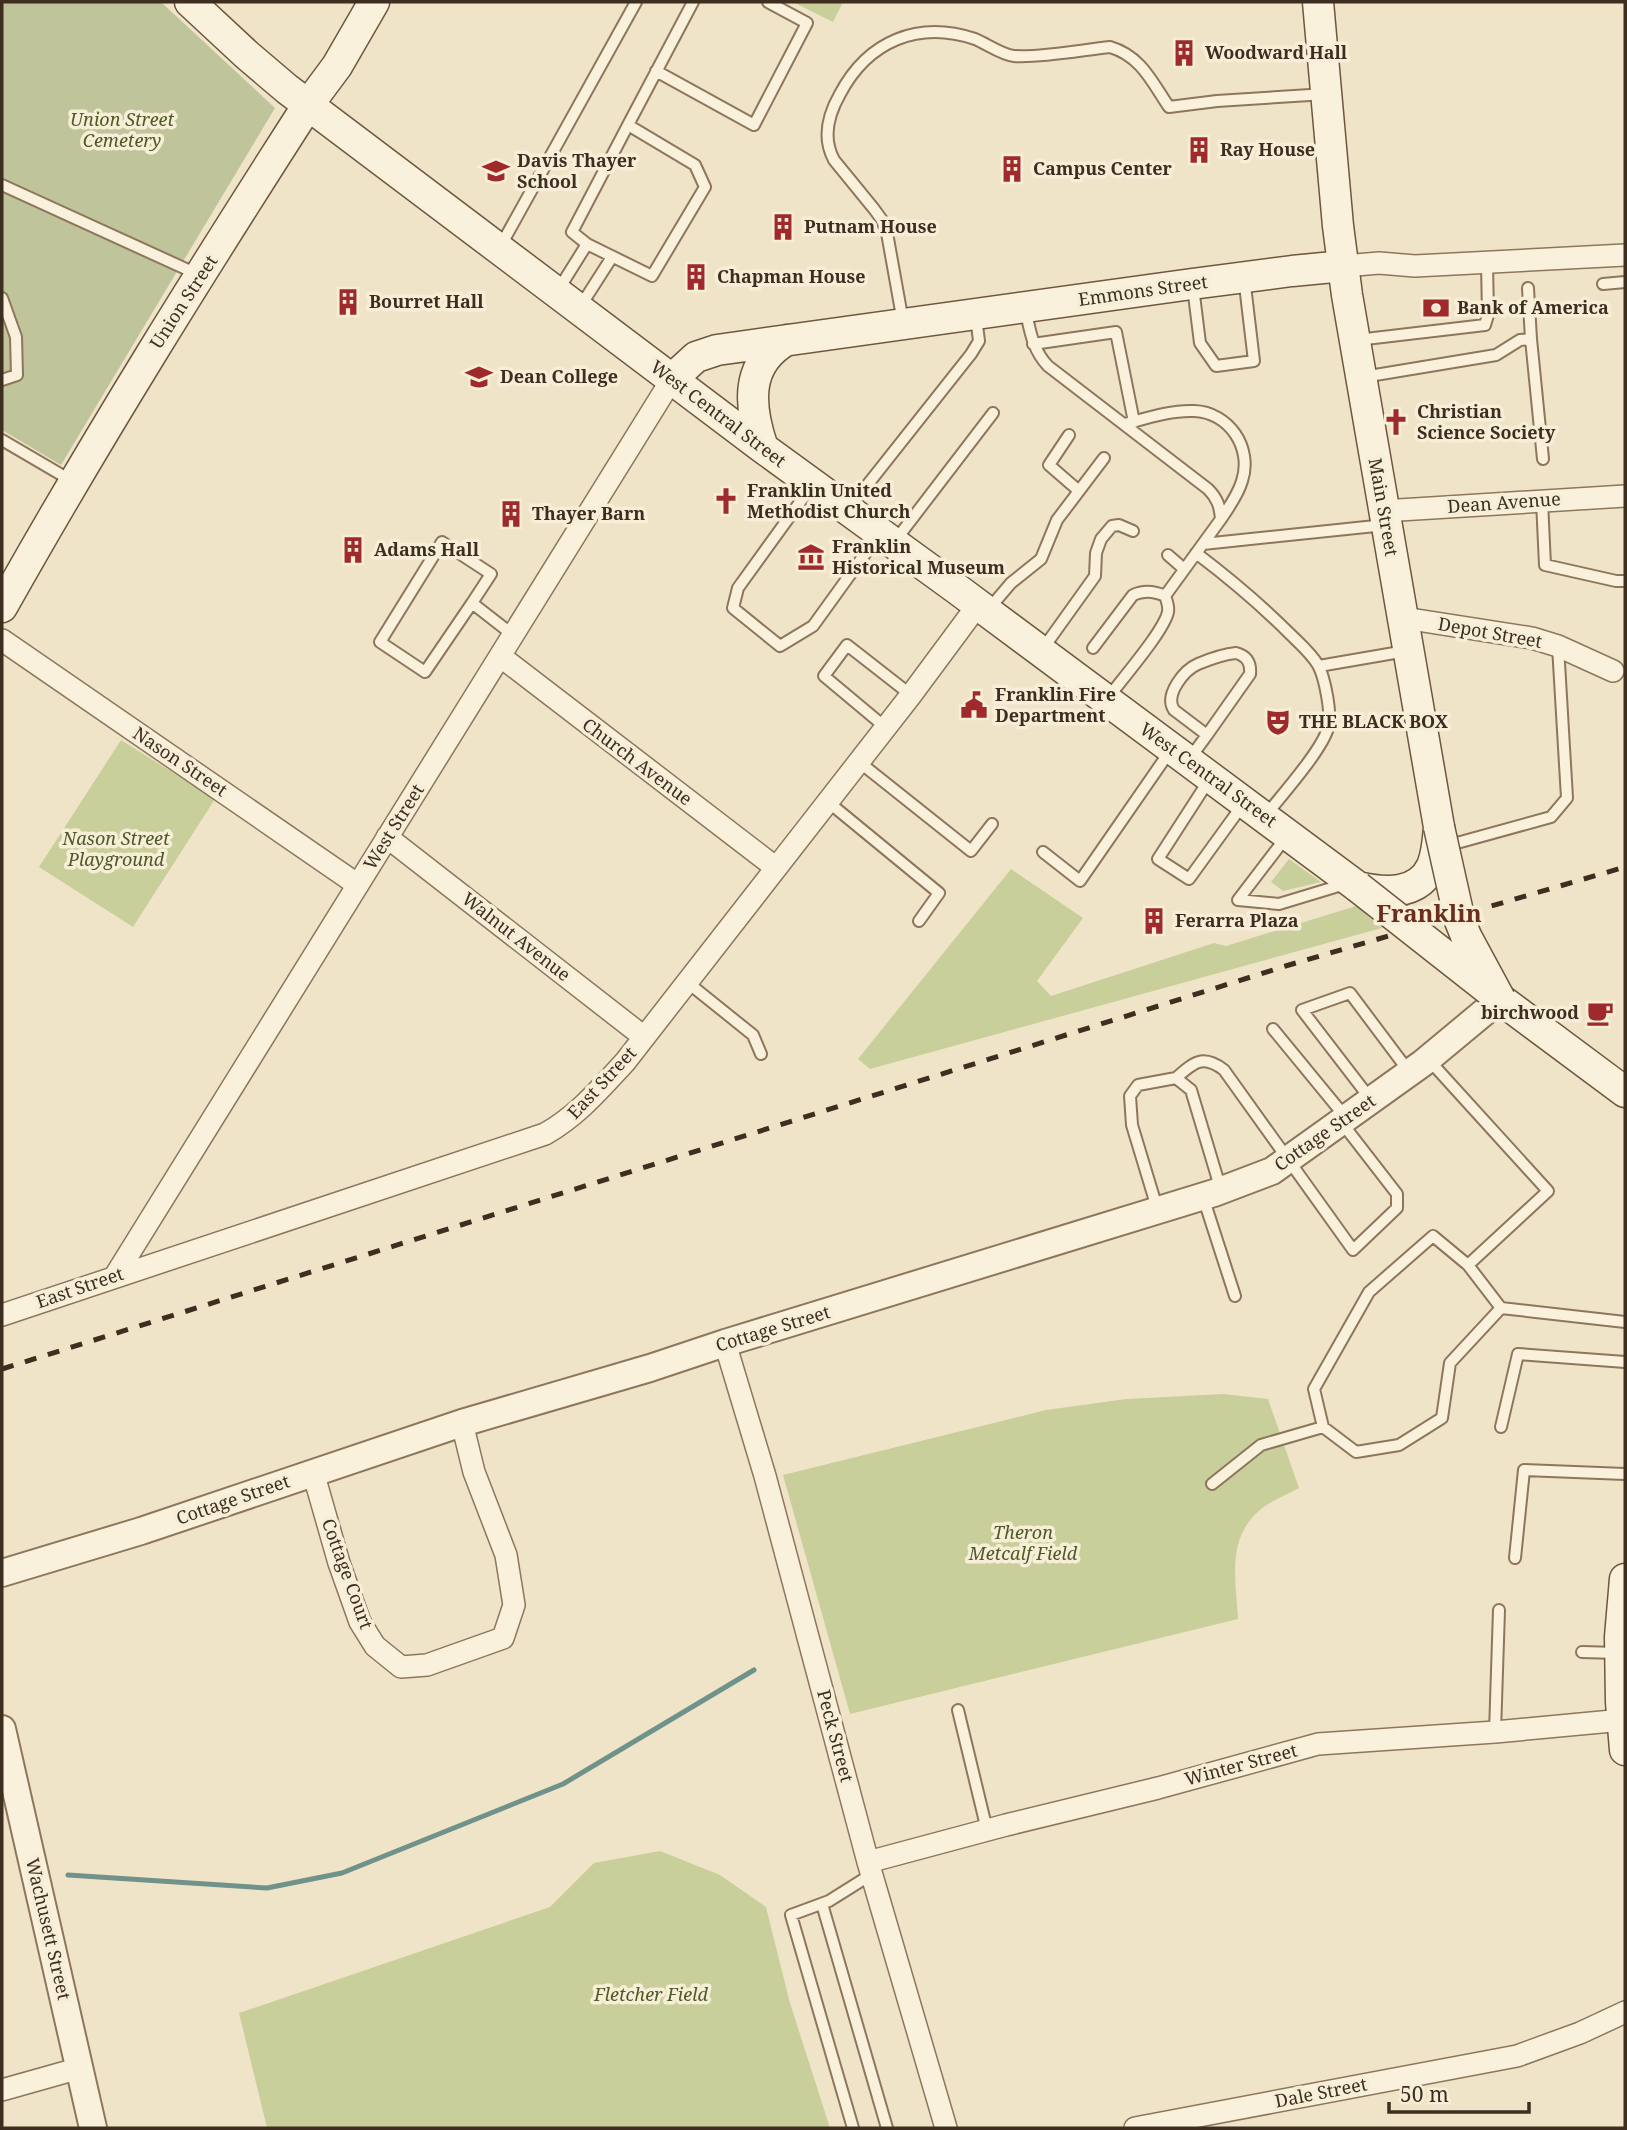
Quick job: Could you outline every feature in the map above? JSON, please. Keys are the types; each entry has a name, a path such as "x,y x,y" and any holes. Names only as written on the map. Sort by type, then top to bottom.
{"main road":[{"name":"West Central Street","path":"190,2 266,72 308,105 763,448 1266,818 1625,1092"},
{"name":"Union Street","path":"2,607 127,390 308,105 337,66 374,2"},
{"name":"Main Street","path":"1318,2 1344,266 1360,378 1441,837 1460,921 1500,999"},
{"name":"Emmons Street","path":"672,379 687,364 705,353 1192,284 1344,266"},
{"path":"763,448 754,414 755,378 758,367 771,351 787,340"},
{"name":"West Central Street","path":"1354,885 1385,892 1395,892 1412,886 1421,881 1430,870 1441,837"},
{"path":"1625,1579 1622,1662 1625,1751"}],"street":[{"name":"Emmons Street","path":"1344,266 1379,263 1415,267 1625,255"},
{"name":"West Street","path":"115,1276 672,379"},
{"name":"Dean Avenue","path":"1385,518 1542,501 1625,496"},
{"name":"East Street","path":"2,1315 298,1218 545,1134 561,1125 586,1105 625,1062 858,761 982,609"},
{"name":"Depot Street","path":"1404,618 1532,638 1558,646 1613,671"},
{"name":"Nason Street","path":"2,640 358,885"},
{"name":"Church Avenue","path":"500,656 775,867"},
{"name":"Walnut Avenue","path":"387,837 645,1037"},
{"name":"Cottage Street","path":"2,1573 141,1531 462,1423 650,1368 1212,1194 1272,1171 1419,1066 1500,999"},
{"name":"Peck Street","path":"724,1343 769,1489 870,1868 946,2128"},
{"name":"Cottage Court","path":"313,1472 339,1563 360,1622 375,1646 401,1667 427,1665 503,1638 514,1605 506,1555 474,1472 462,1423"},
{"name":"Winter Street","path":"870,1868 987,1830 1158,1788 1318,1744 1623,1720"},
{"name":"Wachusett Street","path":"2,1729 93,2128"},
{"name":"Dale Street","path":"1135,2128 1517,2056 1580,2033 1625,2012"},
{"path":"2,2090 80,2068"}],"lane":[{"path":"499,249 636,2"},
{"path":"628,125 695,165 705,187 652,276 587,244 572,232 656,71 693,2"},
{"path":"656,71 754,125 807,23 768,2"},
{"path":"904,324 887,233 882,220 834,160 827,138 834,103 845,83 860,64 879,48 908,35 932,32 964,36 1011,56 1110,47 1123,51 1142,65 1169,107 1326,94"},
{"path":"2,185 201,276"},
{"path":"568,301 587,244"},
{"path":"568,301 612,257"},
{"path":"1355,340 1485,326 1488,315 1487,263"},
{"path":"1192,284 1200,343 1216,366 1254,361 1244,277"},
{"path":"1603,284 1625,282"},
{"path":"1528,288 1543,459"},
{"path":"2,298 16,337 17,375 2,380"},
{"path":"1025,307 1033,345 1042,360 1055,372 1130,423 1208,489 1217,501 1220,519"},
{"path":"848,510 971,354 979,341 976,314"},
{"path":"1033,345 1116,332 1130,423"},
{"path":"1360,378 1496,355 1520,340 1531,339"},
{"path":"1130,423 1171,413 1194,411 1215,416 1232,428 1243,448 1244,474 1236,496 1165,596"},
{"path":"813,485 738,588 733,608 780,646 813,626 993,413"},
{"path":"1069,435 1049,465 1079,491"},
{"path":"2,440 73,481"},
{"path":"982,609 1041,559 1057,520 1104,458"},
{"path":"1542,501 1545,565 1625,582"},
{"path":"1200,548 1385,518"},
{"path":"1041,651 1095,576 1098,545 1105,534 1112,526 1119,524 1133,531"},
{"path":"442,542 491,574 472,603 425,672 380,642 442,542"},
{"path":"1190,762 1158,859 1189,879 1266,818 1316,750 1328,730 1330,715 1319,666 1264,608 1200,548"},
{"path":"1168,555 1184,569"},
{"path":"1093,648 1133,595 1156,592 1165,596 1168,612 1160,628 1107,701"},
{"path":"472,603 513,635"},
{"path":"885,727 824,677 847,645 911,695"},
{"path":"1441,837 1551,817 1566,798 1558,646"},
{"path":"1319,666 1409,651"},
{"path":"1042,852 1080,881 1190,762 1250,674 1249,662 1241,654 1228,654 1196,665 1171,695 1174,710 1208,735"},
{"path":"858,761 971,851 992,824"},
{"path":"827,801 939,893 919,921"},
{"path":"1266,818 1238,900 1279,905 1354,885"},
{"path":"687,982 753,1035 761,1054"},
{"path":"1372,1101 1302,1010 1350,993 1419,1066 1548,1191 1468,1265"},
{"path":"1158,1211 1132,1125 1130,1096 1138,1085 1176,1078 1201,1060 1214,1062 1224,1070 1353,1251 1397,1208 1397,1194 1273,1029"},
{"path":"1176,1078 1191,1090 1235,1296"},
{"path":"1501,1308 1450,1363 1442,1418 1399,1445 1356,1452 1323,1427 1314,1389 1368,1292 1433,1237 1468,1265 1501,1308 1625,1322"},
{"path":"1501,1427 1518,1354 1625,1362"},
{"path":"1212,1484 1261,1445 1323,1427"},
{"path":"1515,1558 1524,1470 1625,1474"},
{"path":"1495,1732 1499,1610"},
{"path":"1582,1653 1622,1662"},
{"path":"957,1710 987,1830"},
{"path":"852,2128 791,1915 821,1904 870,1868"},
{"path":"821,1904 887,2128"}],"green space":[{"name":"Union Street Cemetery","path":"2,2 161,2 275,108 61,465 2,430"},
{"path":"793,2 843,2 833,22"},
{"name":"Nason Street Playground","path":"121,740 215,799 133,927 39,867"},
{"path":"1289,859 1321,882 1283,891 1271,882"},
{"path":"1011,869 1083,918 1037,981 1051,996 1214,943 1226,946 1356,906 1382,928 870,1069 858,1059"},
{"name":"Theron Metcalf Field","path":"1223,1394 1268,1399 1299,1488 1260,1510 1249,1521 1242,1534 1235,1575 1238,1619 850,1714 783,1475 1046,1410 1126,1399"},
{"name":"Fletcher Field","path":"660,1851 720,1875 766,1907 790,2003 830,2128 267,2128 239,2013 550,1907 594,1863"}],"waterway":[{"path":"68,1875 267,1888 342,1873 563,1784 754,1670"}],"railway":[{"path":"2,1369 1289,965 1625,867"}],"place":[{"name":"Woodward Hall","path":"1184,53"},
{"name":"Ray House","path":"1199,150"},
{"name":"Campus Center","path":"1012,169"},
{"name":"Davis Thayer School","path":"496,171"},
{"name":"Putnam House","path":"783,227"},
{"name":"Chapman House","path":"696,277"},
{"name":"Bourret Hall","path":"348,302"},
{"name":"Bank of America","path":"1436,308"},
{"name":"Dean College","path":"479,377"},
{"name":"Christian Science Society","path":"1396,422"},
{"name":"Franklin United Methodist Church","path":"726,501"},
{"name":"Thayer Barn","path":"511,514"},
{"name":"Adams Hall","path":"353,550"},
{"name":"Franklin Historical Museum","path":"811,557"},
{"name":"Franklin Fire Department","path":"974,705"},
{"name":"THE BLACK BOX","path":"1278,722"},
{"name":"Ferarra Plaza","path":"1154,921"},
{"name":"birchwood","path":"1600,1013"}],"district":[{"name":"Franklin","path":"1429,914"}]}
